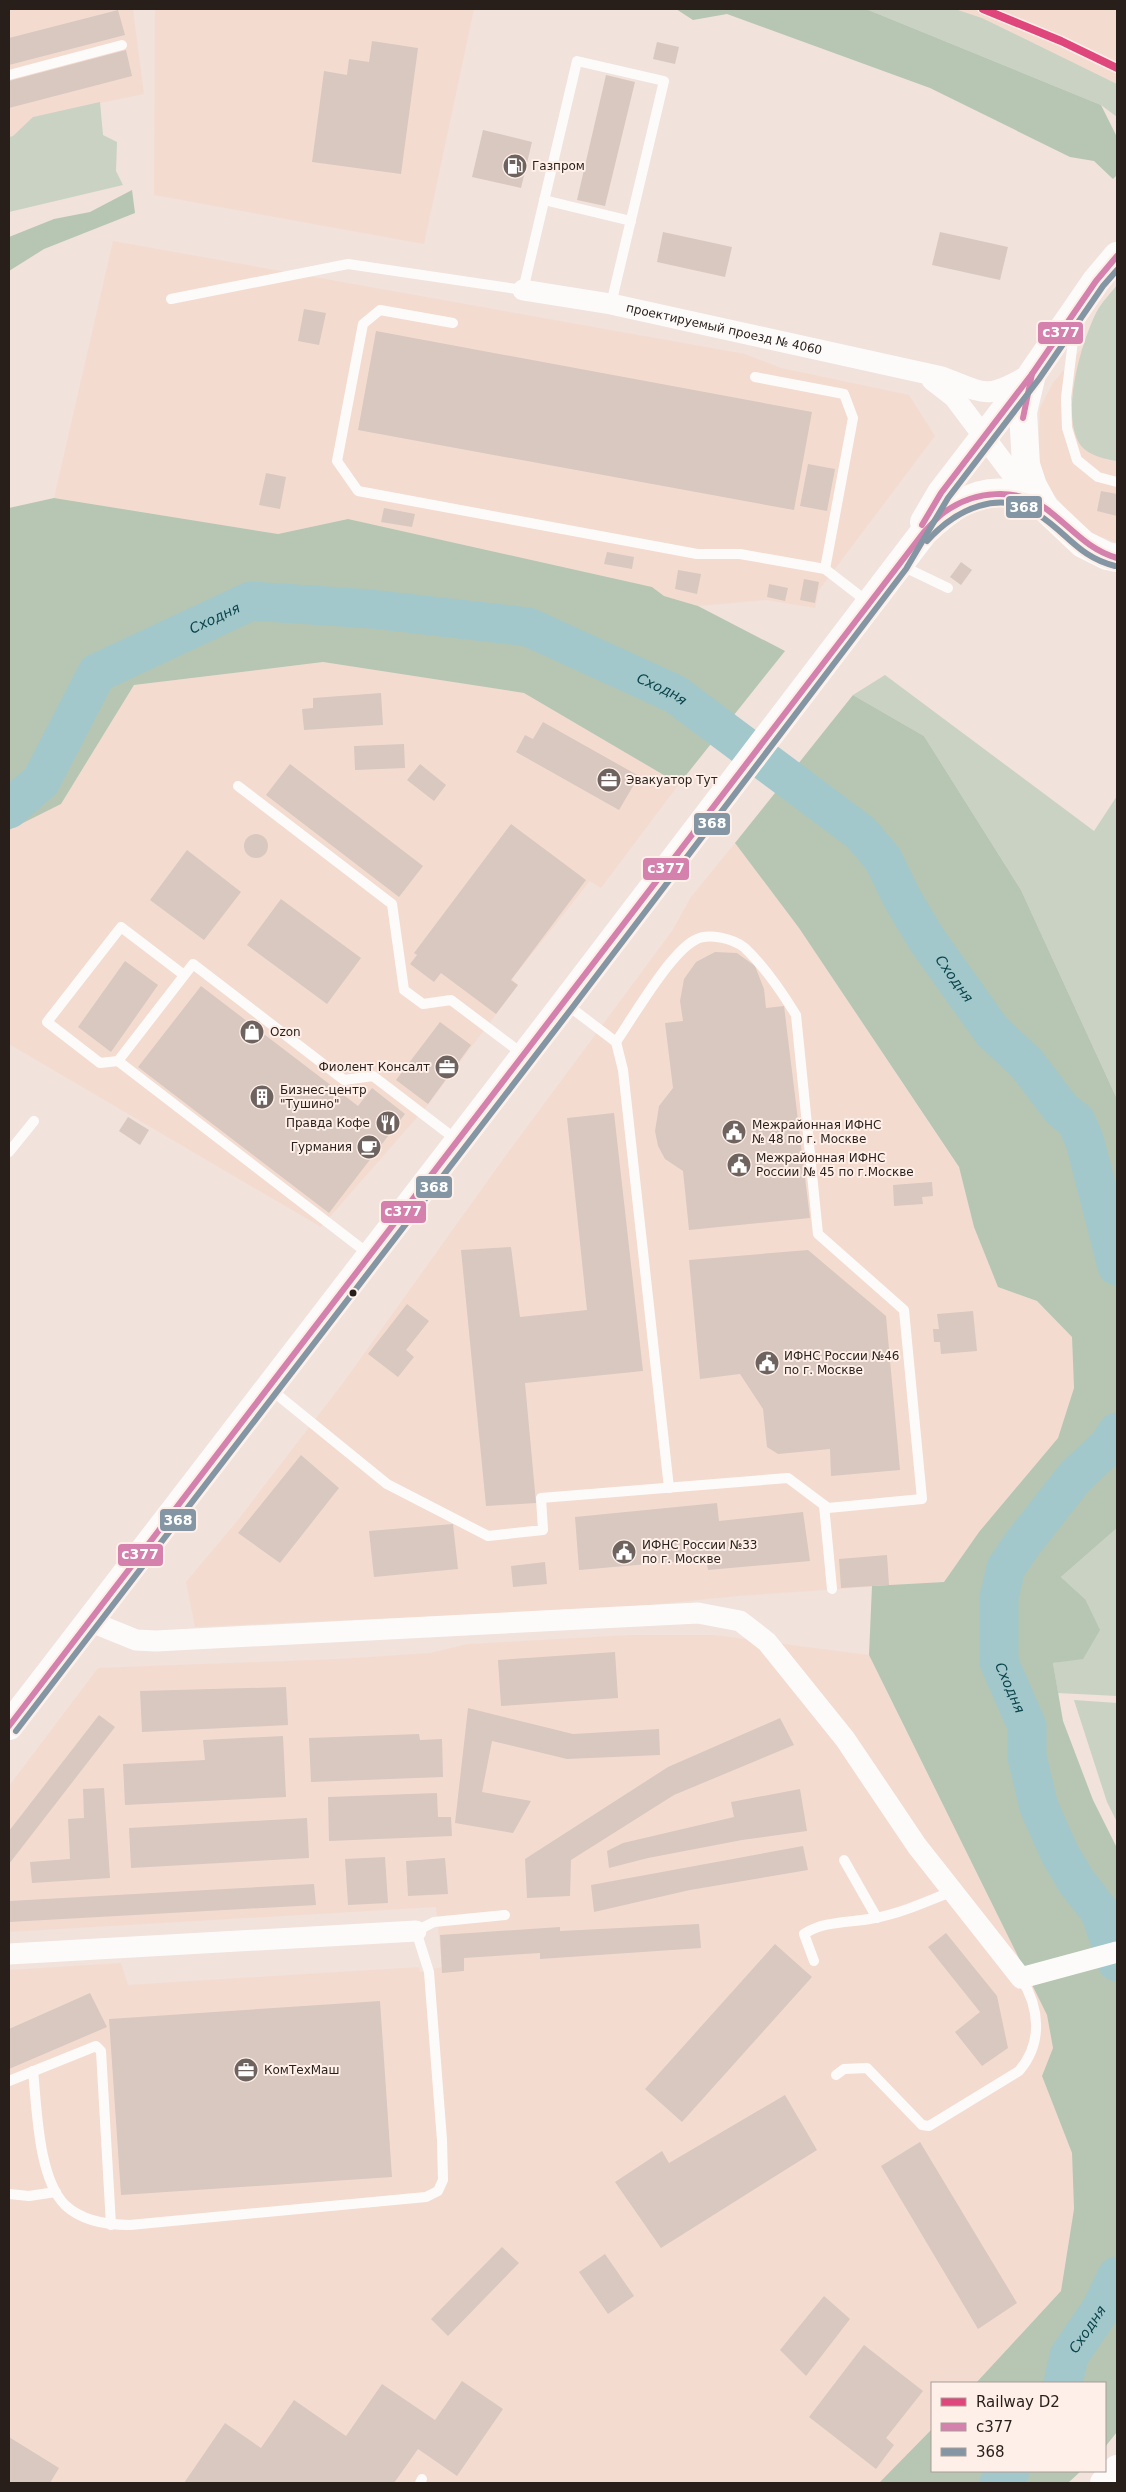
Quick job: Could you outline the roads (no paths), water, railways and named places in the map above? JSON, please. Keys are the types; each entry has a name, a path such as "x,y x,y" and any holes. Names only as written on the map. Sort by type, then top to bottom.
{"main road":[{"path":"904,558 935,501 1032,374 1115,260"},
{"path":"1032,374 1023,412 1023,443 1026,466 1045,508"},
{"path":"9,1726 525,1056 924,532 948,510 967,500 1005,492 1022,497 1045,508 1083,544 1108,556 1117,558"},
{"path":"1104,2483 1117,2469"}],"street":[{"name":"проектируемый проезд № 4060","path":"523,290 611,304 942,377 977,392 991,392 1007,388 1032,374"},
{"name":"проектируемый проезд № 4060","path":"924,374 954,397 1012,474 1045,508"},
{"path":"89,1621 136,1640 156,1641 698,1613 740,1621 767,1642 845,1740 917,1846 1021,1978 1117,1952"},
{"path":"9,1954 416,1931"}],"lane":[{"path":"9,75 122,45"},
{"path":"171,299 348,264 523,290 577,61 664,81 611,304"},
{"path":"544,200 631,220"},
{"path":"453,323 380,310 363,324 337,461 358,491 697,554 740,554 825,569 869,603"},
{"path":"1077,311 1066,398 1066,428 1077,460 1098,477 1117,482"},
{"path":"755,377 844,394 853,418 825,569"},
{"path":"904,558 948,588"},
{"path":"238,786 392,904 404,990 423,1004 451,1000 525,1056"},
{"path":"184,975 121,927 47,1022 100,1063 118,1061 371,1256"},
{"path":"268,1388 387,1484 488,1536 543,1530 541,1498 788,1478 828,1508 922,1499 904,1310 818,1234 796,1015 784,995 744,947 717,936 696,938 676,955 616,1042"},
{"path":"118,1061 193,964 344,1080 373,1076 458,1142"},
{"path":"565,1003 616,1042 623,1070 669,1488"},
{"path":"9,1152 34,1121"},
{"path":"824,1505 832,1589"},
{"path":"844,1860 877,1918"},
{"path":"814,1961 804,1934 826,1925 877,1918 953,1891"},
{"path":"33,2071 43,2156 56,2192 65,2204 82,2217 111,2225 130,2225 426,2197 438,2191 443,2180 442,2140 428,1972 416,1931 434,1922 505,1915"},
{"path":"836,2075 844,2069 867,2068 922,2125 929,2126 1019,2071 1029,2059 1035,2041 1036,2015 1031,1994 1021,1978"},
{"path":"9,2081 96,2046 101,2051 111,2225"},
{"path":"9,2194 29,2196 56,2192"}],"waterway":[{"name":"Сходня","path":"9,809 41,781 97,673 251,601 371,609 528,627 675,694 861,833 883,859 902,898 927,940 992,1031 1027,1064 1062,1110 1076,1121 1085,1142 1117,1266"},
{"name":"Сходня","path":"1117,1432 1108,1446 1075,1477 1023,1543 1006,1568 999,1597 999,1662 1027,1726 1027,1757 1039,1807 1060,1854 1076,1881 1100,1912 1117,1962"},
{"name":"Сходня","path":"1063,2382 1069,2356 1101,2309 1117,2276"},
{"name":"Сходня","path":"999,2483 1009,2472"}],"rail line":[{"name":"D2","path":"983,9 1061,41 1117,68"}],"place":[{"name":"Газпром","path":"515,166"},
{"name":"Эвакуатор Тут","path":"609,780"},
{"name":"Ozon","path":"252,1032"},
{"name":"Фиолент Консалт","path":"447,1067"},
{"name":"Бизнес-центр \"Тушино\"","path":"262,1097"},
{"name":"Правда Кофе","path":"388,1123"},
{"name":"Межрайонная ИФНС № 48 по г. Москве","path":"734,1132"},
{"name":"Гурмания","path":"369,1147"},
{"name":"Межрайонная ИФНС России № 45 по г.Москве","path":"739,1165"},
{"name":"ИФНС России №46 по г. Москве","path":"767,1363"},
{"name":"ИФНС России №33 по г. Москве","path":"624,1552"},
{"name":"КомТехМаш","path":"246,2070"}]}
